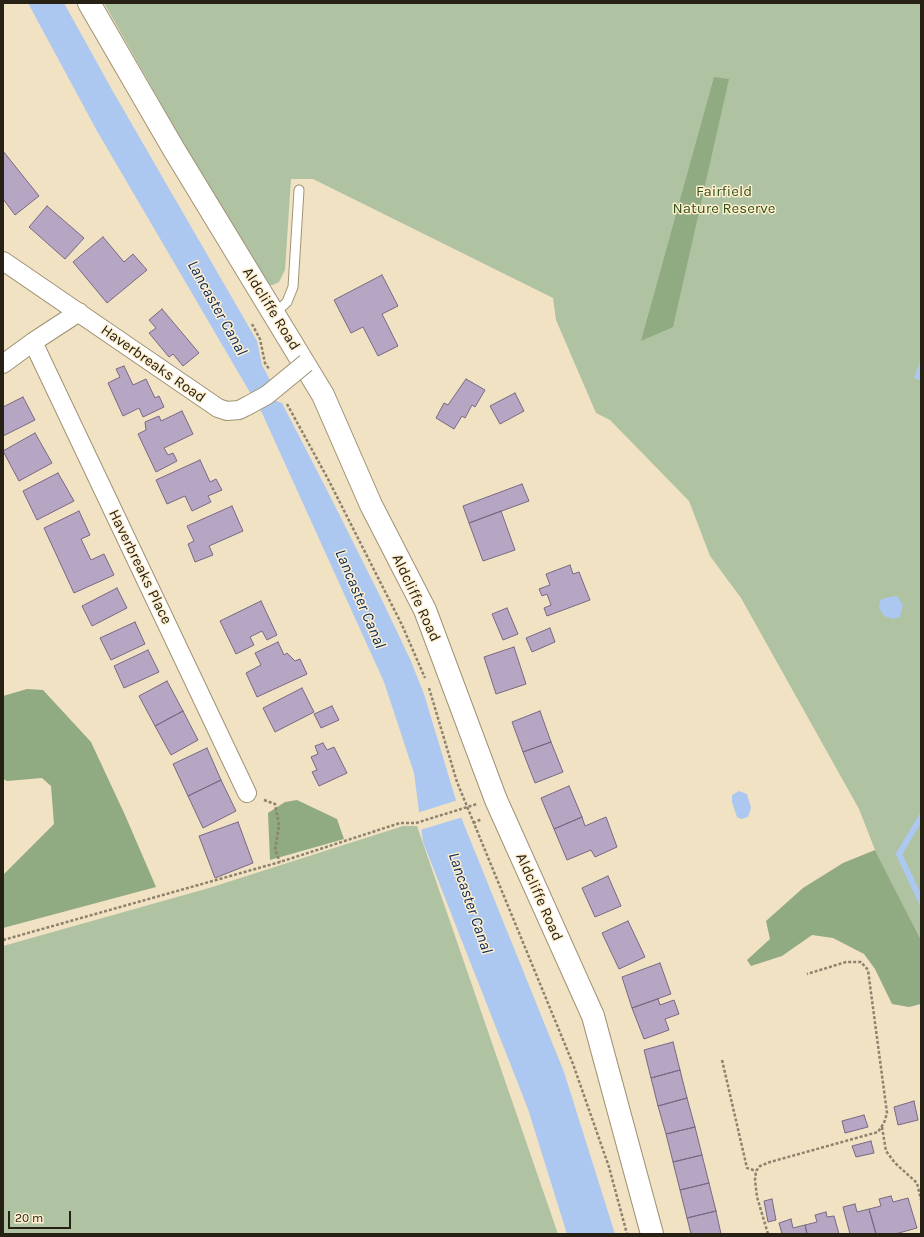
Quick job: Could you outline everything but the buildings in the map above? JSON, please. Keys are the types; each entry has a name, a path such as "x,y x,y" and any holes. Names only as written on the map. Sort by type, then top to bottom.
{"street":[{"name":"Aldcliffe Road","path":"88,3 110,43 273,315 306,363 323,395 371,505 425,610 496,800 593,1016 652,1234"},
{"name":"Haverbreaks Road","path":"3,261 79,312 176,381 218,408 227,411 239,410 247,406 267,395 306,363"},
{"path":"3,364 33,342 79,312"},
{"name":"Haverbreaks Place","path":"33,342 247,793"}],"lane":[{"path":"273,315 287,302 293,287 299,190"}],"path":[{"path":"249,318 260,339 265,363 269,370"},
{"path":"284,397 328,479 402,625 428,683 457,782 573,1064 609,1167 627,1234"},
{"path":"247,793 275,804 279,825 275,850 280,862"},
{"path":"3,940 280,862 400,823 416,823 476,804"},
{"path":"473,823 482,819"},
{"path":"768,1234 757,1197 756,1171 760,1166 878,1132 887,1113 868,970 860,962 846,962 807,974"},
{"path":"722,1060 747,1168 756,1171"},
{"path":"882,1126 886,1151 895,1163 916,1183 921,1200"}],"green space":[{"name":"Fairfield Nature Reserve","path":"104,3 921,3 921,940 875,850 859,809 741,598 710,556 689,501 610,420 596,413 556,320 553,298 313,179 291,179 285,270 279,282 273,285 268,285 244,242 236,236"},
{"path":"714,77 729,79 673,327 641,341"},
{"path":"27,689 43,690 91,742 156,887 3,928 3,875 54,824 51,786 42,778 7,781 3,779 3,696"},
{"path":"297,800 337,819 344,839 270,860 268,813 285,802"},
{"path":"403,826 417,826 558,1234 3,1234 3,946 209,888"},
{"path":"875,850 921,940 921,1004 909,1007 892,1004 875,969 864,954 833,938 812,935 782,956 751,966 747,960 770,939 766,921 803,888 843,863"}],"water":[{"name":"Lancaster Canal","path":"28,3 64,3 111,88 257,341 262,365 271,382 269,388 276,401 282,403 381,598 410,659 424,694 461,817 564,1072 615,1234 567,1234 528,1109 423,842 414,773 384,682 262,413 97,131"},
{"path":"921,358 921,381 914,378"},
{"path":"897,596 903,605 900,617 893,619 884,616 879,608 880,601 884,598"},
{"path":"739,791 747,794 751,808 748,817 741,819 737,817 732,802 732,795"}],"pier":[{"path":"458,800 463,817 420,830 417,813"}],"waterway":[{"path":"921,817 899,854 921,901"}]}
